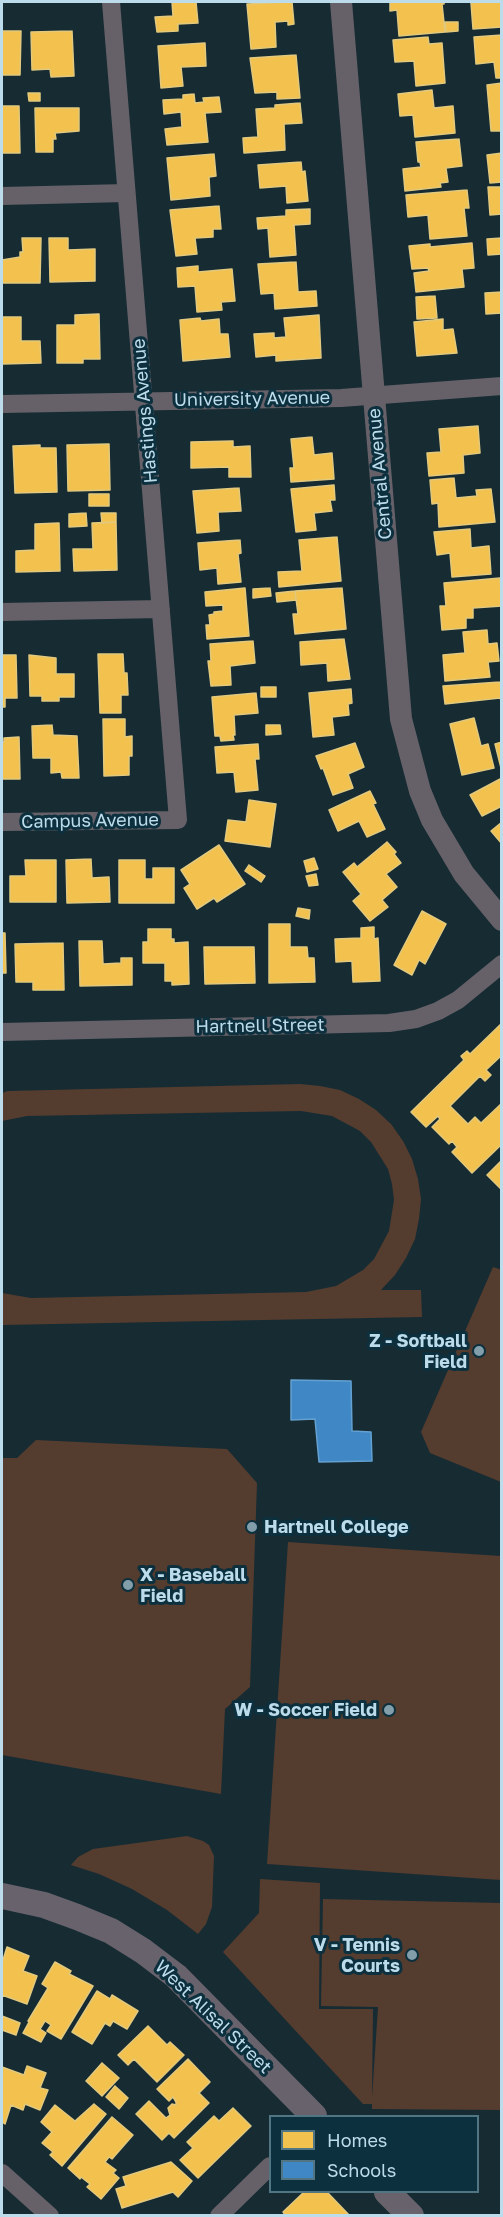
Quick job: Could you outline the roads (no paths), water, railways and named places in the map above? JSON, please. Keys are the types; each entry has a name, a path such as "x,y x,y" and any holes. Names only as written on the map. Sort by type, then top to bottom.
{"main road":[{"name":"West Alisal Street","path":"2,1896 44,1905 77,1917 111,1931 143,1951 176,1976 313,2115"},
{"path":"388,2193 411,2216"}],"street":[{"name":"Hastings Avenue","path":"111,2 178,820"},
{"name":"Central Avenue","path":"341,2 401,719 420,791 447,848 464,874 501,920"},
{"path":"2,196 126,193"},
{"name":"University Avenue","path":"2,404 374,396 501,386"},
{"path":"2,612 161,609"},
{"name":"Campus Avenue","path":"2,822 178,820"},
{"name":"Hartnell Street","path":"2,1032 389,1023 416,1019 438,1011 477,986 501,964"},
{"path":"219,2216 269,2167"},
{"path":"2,2173 50,2216"}],"place":[{"name":"Z - Softball Field","path":"479,1351"},
{"name":"Hartnell College","path":"252,1527"},
{"name":"X - Baseball Field","path":"128,1585"},
{"name":"W - Soccer Field","path":"389,1710"},
{"name":"V - Tennis Courts","path":"412,1955"}]}
